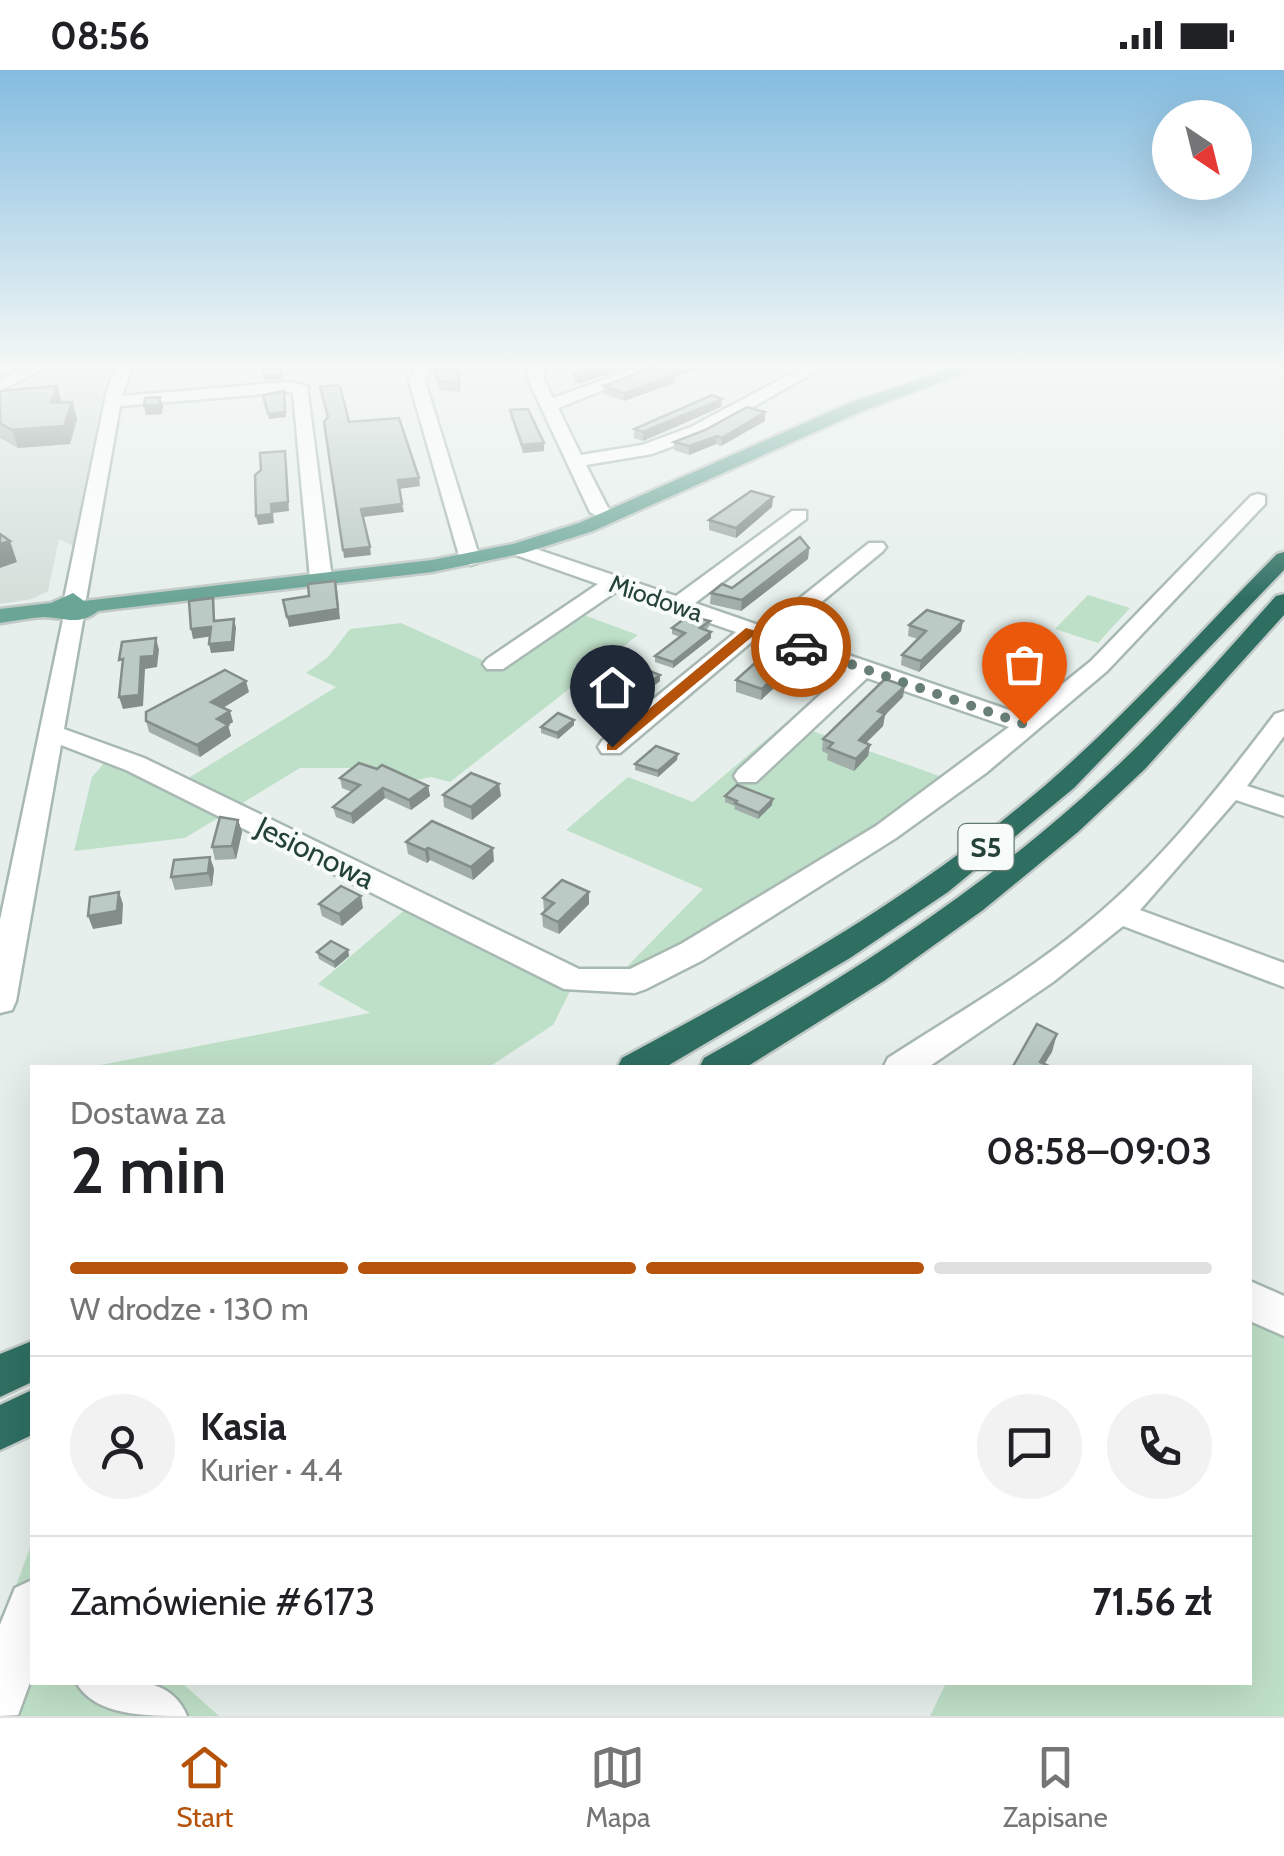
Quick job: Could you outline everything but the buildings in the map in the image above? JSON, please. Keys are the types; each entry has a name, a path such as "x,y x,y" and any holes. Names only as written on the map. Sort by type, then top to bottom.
{"highway":[{"name":"S5","path":"639,1065 854,942 1030,813 1149,702 1284,558"},
{"name":"S5","path":"721,1065 959,913 1028,859 1112,786 1165,733 1284,600"},
{"path":"0,1376 30,1362"},
{"path":"0,1428 30,1413"}],"main road":[{"path":"0,616 321,579 516,549 609,517 768,445"}],"street":[{"path":"0,1001 104,445"},
{"path":"306,445 321,579"},
{"path":"435,445 470,559"},
{"path":"567,445 600,512 609,517"},
{"path":"575,461 660,445"},
{"path":"1024,724 1099,666 1258,500"},
{"path":"678,605 800,516"},
{"path":"612,747 876,548"},
{"name":"Miodowa","path":"516,549 1024,724"},
{"path":"496,664 612,584"},
{"path":"747,776 864,668"},
{"path":"904,1065 1028,982 1119,913 1232,790 1284,719"},
{"name":"Jesionowa","path":"52,733 135,764 575,981 635,981 692,952 886,832 977,767 1024,724"},
{"path":"1232,790 1284,807"},
{"path":"1119,913 1284,975"},
{"path":"1252,1301 1284,1317"},
{"path":"12,1686 30,1613"},
{"path":"106,1685 161,1716"}],"shaded area":[{"path":"0,445 93,445 73,546 59,539 48,591 32,599 0,604"}],"green space":[{"path":"1088,595 1130,608 1098,643 1055,629"},
{"path":"565,608 638,635 450,782 431,777 417,780 373,768 300,768 185,838 74,851 92,777 119,746 187,779 336,687 306,673 328,657 350,629 401,623 487,662"},
{"path":"787,722 948,779 738,921 610,984 703,889 566,830 628,777 693,802"},
{"path":"407,908 570,991 553,1025 492,1065 101,1065 370,1013 318,984"},
{"path":"1252,1289 1284,1302 1284,1716 930,1716 945,1685 1252,1685"},
{"path":"30,1548 30,1685 184,1685 219,1716 0,1716 0,1630"}],"way so far":[{"path":"801,647 1024,724"}],"route":[{"path":"612,747 751,631 801,647"}]}
